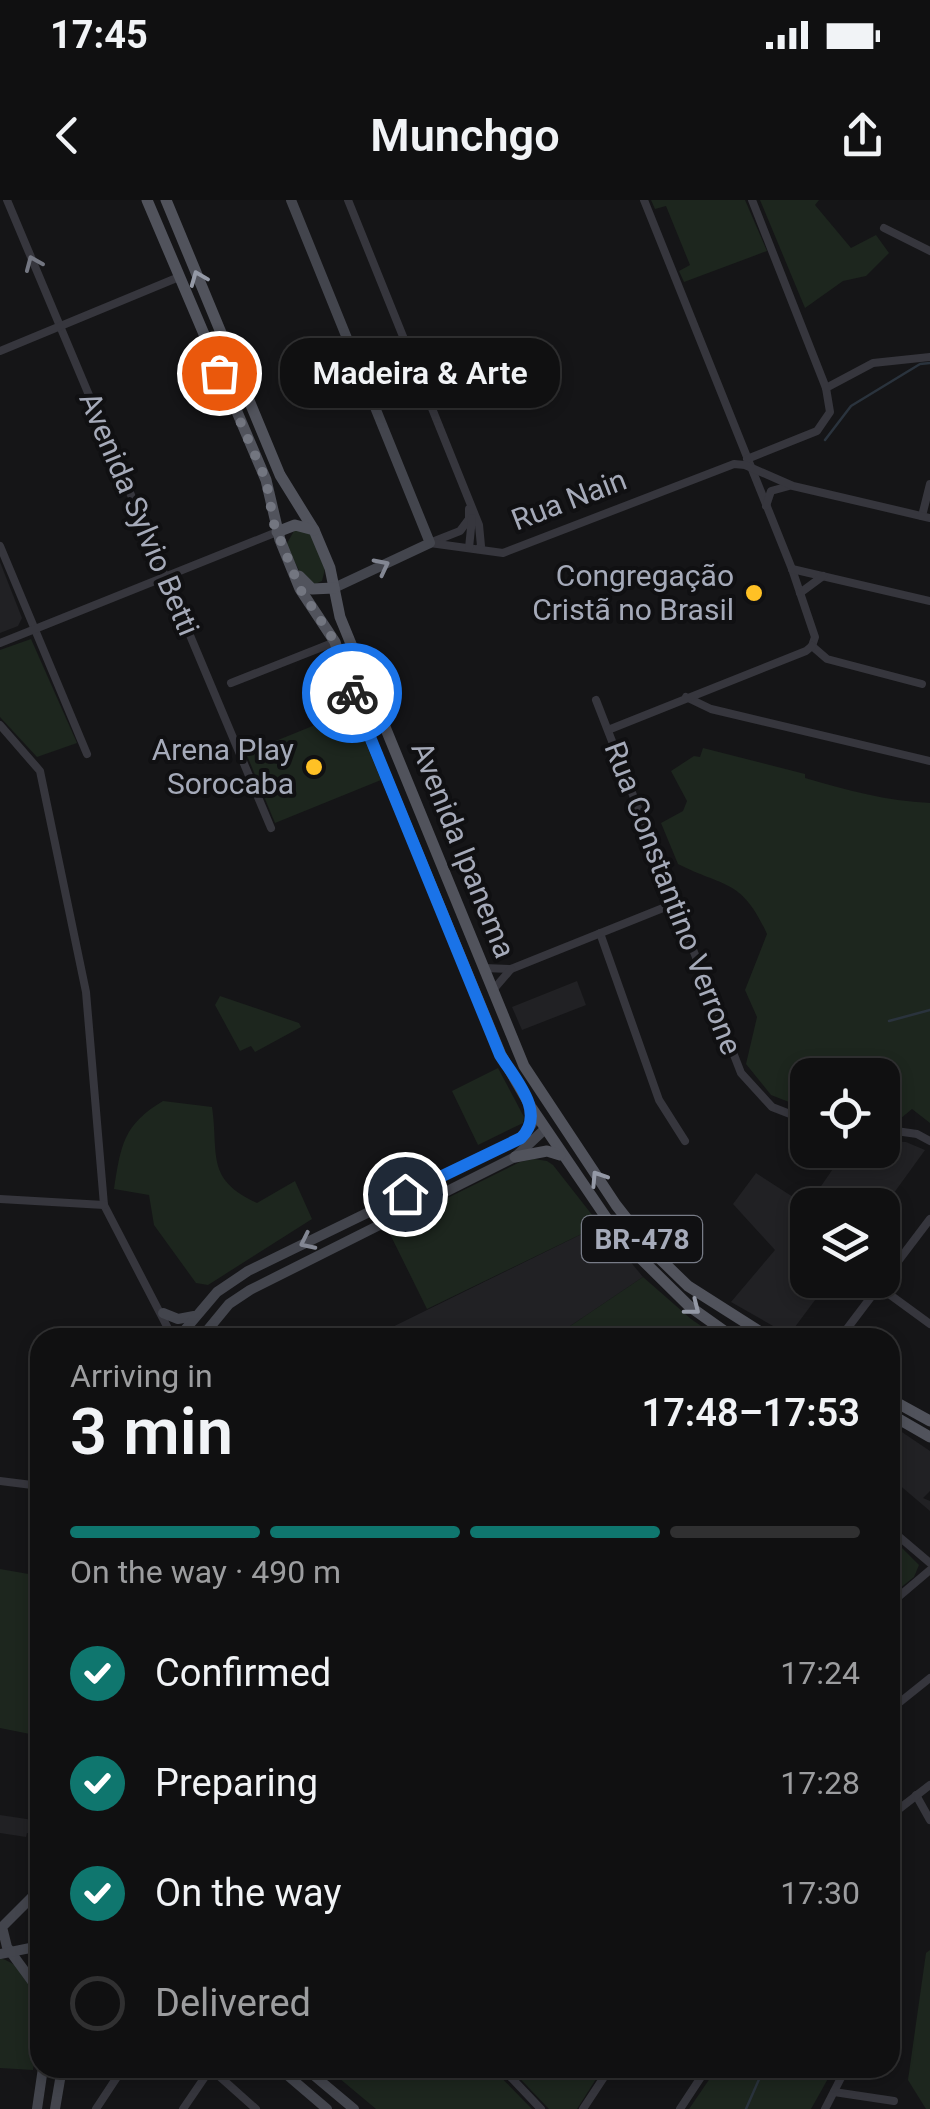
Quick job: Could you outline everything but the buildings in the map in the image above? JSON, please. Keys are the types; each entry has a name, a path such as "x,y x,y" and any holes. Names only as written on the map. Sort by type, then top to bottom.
{"main road":[{"name":"Avenida Ipanema","path":"147,200 266,480 284,551 300,589 335,642 348,684 500,1055 560,1155 620,1238 690,1306 720,1328"},
{"name":"Avenida Ipanema","path":"166,200 280,475 314,530 330,568 340,617 524,1066 616,1205 652,1251 688,1286 754,1328"},
{"path":"291,200 430,543"},
{"path":"277,532 294,525 314,530"},
{"name":"Rua Nain","path":"334,588 430,543"},
{"path":"284,551 306,585 318,590 334,588"},
{"path":"516,1157 545,1129 550,1106"},
{"path":"184,1328 217,1292 248,1271 521,1138 532,1124 531,1107"},
{"path":"210,1328 230,1304 250,1290 516,1157 539,1152 560,1155"},
{"path":"160,1309 178,1320 195,1315"},
{"path":"900,1404 930,1421"},
{"path":"900,1420 930,1437"},
{"path":"0,1917 30,1898"},
{"path":"16,1909 2,1926 6,1953 30,1979"},
{"path":"37,2109 42,2078"},
{"path":"55,2109 60,2078"},
{"path":"291,2078 327,2109"},
{"path":"316,2078 354,2109"}],"street":[{"name":"Avenida Sylvio Betti","path":"7,200 271,828"},
{"path":"348,200 468,499 488,544 503,553"},
{"path":"608,730 806,651 815,636 792,569 644,200"},
{"path":"752,200 826,388 873,363 930,357"},
{"path":"884,228 930,251"},
{"path":"0,350 178,277"},
{"name":"Rua Nain","path":"430,543 503,553 725,466 748,463 818,431 830,412 826,388"},
{"path":"740,442 725,466 740,469 771,492"},
{"path":"748,463 793,486"},
{"path":"766,507 771,492 784,485 926,517 930,484"},
{"path":"468,499 473,549 481,546 479,524"},
{"name":"Rua Nain","path":"430,543 467,525 468,499"},
{"path":"0,643 277,532"},
{"path":"0,546 86,754"},
{"path":"792,569 930,601"},
{"path":"800,593 823,576"},
{"path":"231,683 335,642"},
{"path":"812,646 827,659 922,684"},
{"path":"686,697 711,709 930,760"},
{"name":"Rua Constantino Verrone","path":"596,700 741,1073 772,1107 790,1114"},
{"path":"0,724 40,770 86,992 104,1205 173,1328"},
{"path":"484,968 510,970 673,904"},
{"path":"600,933 659,1100 685,1141"},
{"path":"493,990 510,970"},
{"path":"900,1132 930,1141"},
{"path":"0,1199 104,1205"},
{"path":"900,1261 926,1231 930,1219"},
{"path":"847,1328 869,1298"},
{"path":"894,1298 930,1324"},
{"path":"0,1481 30,1485"},
{"path":"900,1537 930,1563"},
{"path":"900,1596 930,1570"},
{"path":"900,1699 930,1678"},
{"path":"900,1808 930,1784"},
{"path":"916,1795 930,1820"},
{"path":"96,2109 116,2078"},
{"path":"183,2109 203,2078"},
{"path":"221,2078 256,2109"},
{"path":"512,2078 541,2109"},
{"path":"584,2109 604,2078"},
{"path":"680,2109 700,2078"},
{"path":"825,2109 841,2078"},
{"path":"834,2092 894,2102"}],"shaded area":[{"path":"651,200 745,200 767,251 684,282 679,271 690,265 666,206 655,209"},
{"path":"760,200 819,200 815,205 851,248 876,235 889,253 866,276 843,281 805,308"},
{"path":"294,531 311,535 325,569 322,581 315,584 302,576 286,545"},
{"path":"0,562 22,618 18,626 0,633"},
{"path":"31,639 77,743 37,757 0,717 0,650"},
{"name":"Arena Play Sorocaba","path":"352,710 381,780 275,823 246,753"},
{"path":"703,748 805,774 805,778 851,791 930,803 930,1123 912,1109 900,1119 900,1058 790,1058 790,1102 771,1095 746,1064 757,1017 745,990 767,934 741,894 678,864 661,823 683,811 687,801 671,771 694,756 700,757"},
{"path":"577,981 586,1005 522,1030 512,1007"},
{"path":"220,996 299,1023 301,1027 255,1052 251,1046 240,1051 215,1005"},
{"path":"498,1068 524,1117 523,1123 478,1145 452,1091"},
{"path":"163,1101 212,1107 218,1164 229,1185 257,1203 295,1181 312,1219 208,1285 196,1283 154,1225 149,1195 114,1189 126,1138 139,1119"},
{"path":"900,1142 925,1150 897,1188 820,1188 834,1168 900,1168"},
{"path":"534,1159 553,1165 600,1225 427,1309 387,1228 520,1162"},
{"path":"756,1173 790,1195 790,1298 817,1298 794,1328 777,1328 731,1302 775,1250 733,1204"},
{"path":"600,1225 643,1277 567,1328 390,1328"},
{"path":"643,1277 704,1328 567,1328"},
{"path":"900,1431 930,1451 930,1491 923,1498 930,1501 930,1511 900,1486"},
{"path":"900,1546 919,1565 914,1577 900,1588"},
{"path":"0,1569 30,1574 30,1734 0,1728"},
{"path":"0,1815 30,1820 30,1833 26,1837 0,1833"},
{"path":"930,1950 930,2109 926,2109 908,2080 926,1953"},
{"path":"0,1958 16,1966 30,1983 30,2070 0,2068"},
{"path":"339,2078 502,2078 532,2109 376,2109"},
{"path":"520,2078 597,2078 577,2109 549,2109"},
{"path":"710,2078 828,2078 811,2109 689,2109"}],"waterway":[{"path":"825,440 851,406 920,364 930,363"},
{"path":"889,1021 930,1010"},
{"path":"746,2109 760,2078"}],"way so far":[{"path":"219,373 266,480 274,524 300,589 335,642 352,693"}],"place":[{"name":"Madeira & Arte","path":"219,373"},
{"name":"Congregação Cristã no Brasil","path":"754,593"},
{"name":"Arena Play Sorocaba","path":"314,767"}],"route":[{"path":"352,693 500,1055 531,1107 532,1124 521,1138 405,1194"}]}
